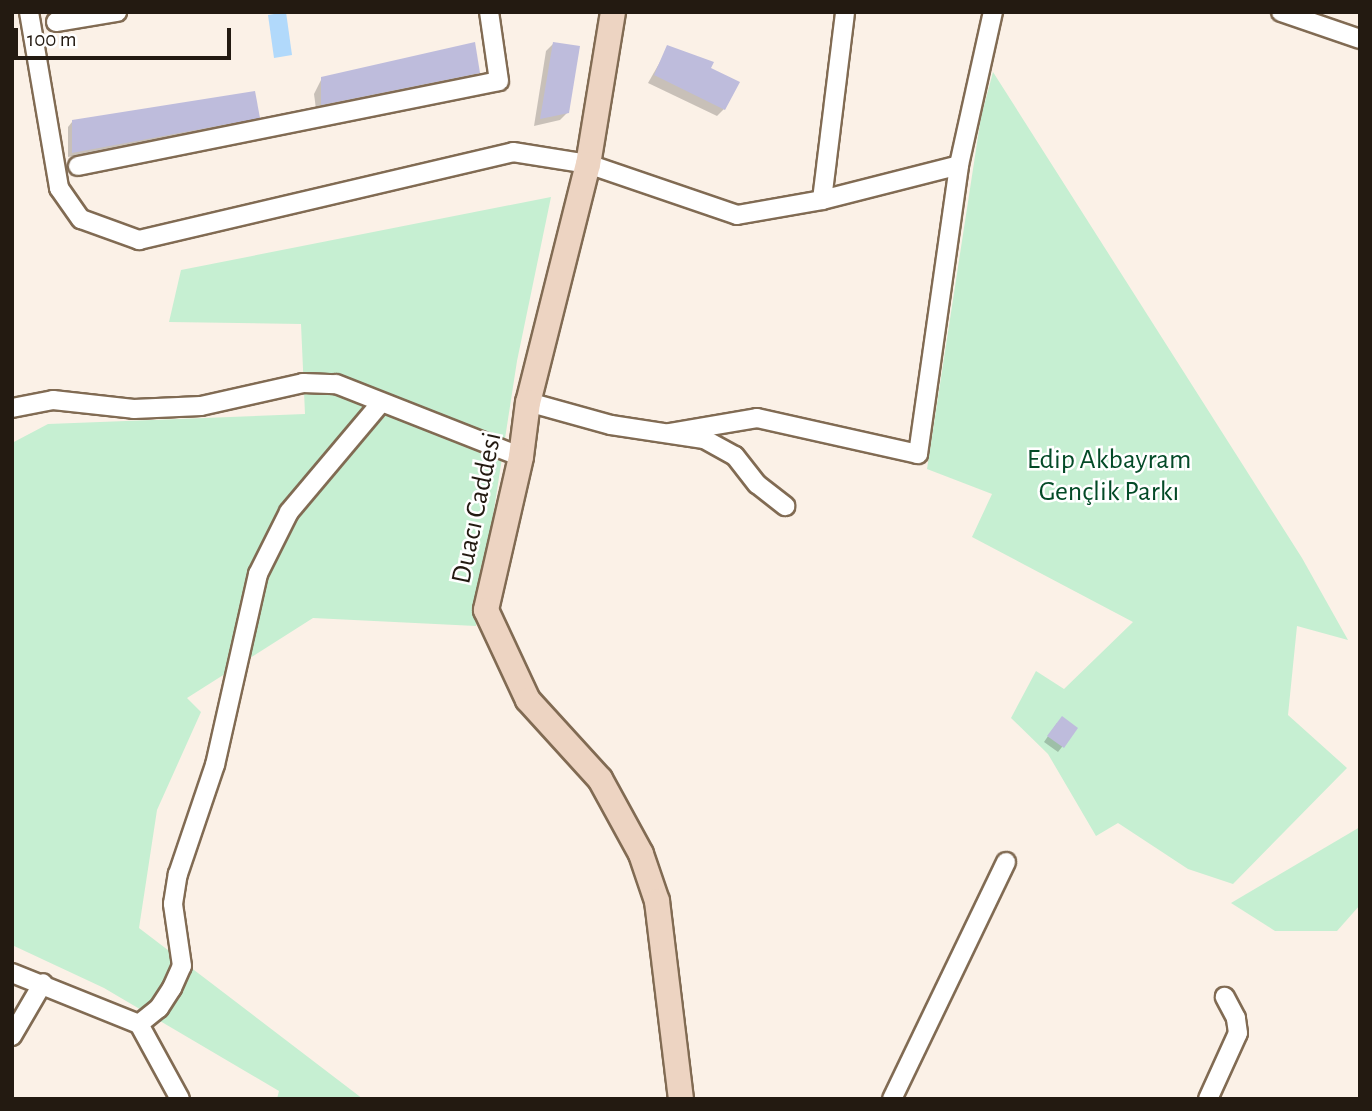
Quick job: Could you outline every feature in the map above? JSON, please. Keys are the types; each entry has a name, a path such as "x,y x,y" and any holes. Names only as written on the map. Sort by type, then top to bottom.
{"street":[{"path":"29,12 59,188 81,219 139,240 513,152 588,164 737,215 822,200 958,165"},
{"path":"55,22 117,12"},
{"path":"78,166 499,81 489,12"},
{"name":"Duacı Caddesi","path":"614,12 588,164 528,402 521,457 486,610 528,700 600,779 641,854 657,901 681,1099"},
{"path":"822,200 845,12"},
{"path":"669,433 757,418 918,454 958,165 993,12"},
{"path":"1281,12 1360,39"},
{"path":"12,408 53,400 134,410 201,406 303,383 336,384 379,405 521,457"},
{"path":"528,402 611,425 669,433 719,446 785,506"},
{"path":"139,1024 159,1008 182,966 173,904 178,874 215,765 258,574 289,512 379,405"},
{"path":"892,1099 1006,862"},
{"path":"12,973 43,983 139,1024 180,1099"},
{"path":"12,1035 43,983"},
{"path":"1208,1099 1238,1032 1237,1017 1225,997"}],"green space":[{"name":"Edip Akbayram Gençlik Parkı","path":"993,72 1302,558 1348,640 1297,626 1288,715 1347,768 1233,884 1188,869 1118,823 1096,836 1048,754 1011,718 1036,671 1064,689 1133,622 972,537 992,494 927,469 981,117"},
{"path":"551,197 517,361 476,626 313,618 187,698 201,712 157,810 139,928 363,1099 277,1099 279,1091 104,988 12,945 12,443 48,424 305,414 301,324 169,322 181,270"},
{"path":"1360,827 1360,905 1337,931 1275,931 1231,903"}],"water":[{"path":"286,12 292,55 274,58 268,15"}],"building":[{"path":"475,42 480,73 321,105 321,77"},
{"path":"553,42 580,46 569,113 540,119"},
{"path":"667,45 714,62 711,68 740,82 725,110 654,75"},
{"path":"255,91 260,118 72,153 72,120"},
{"path":"1062,716 1078,728 1064,748 1047,736"}]}
